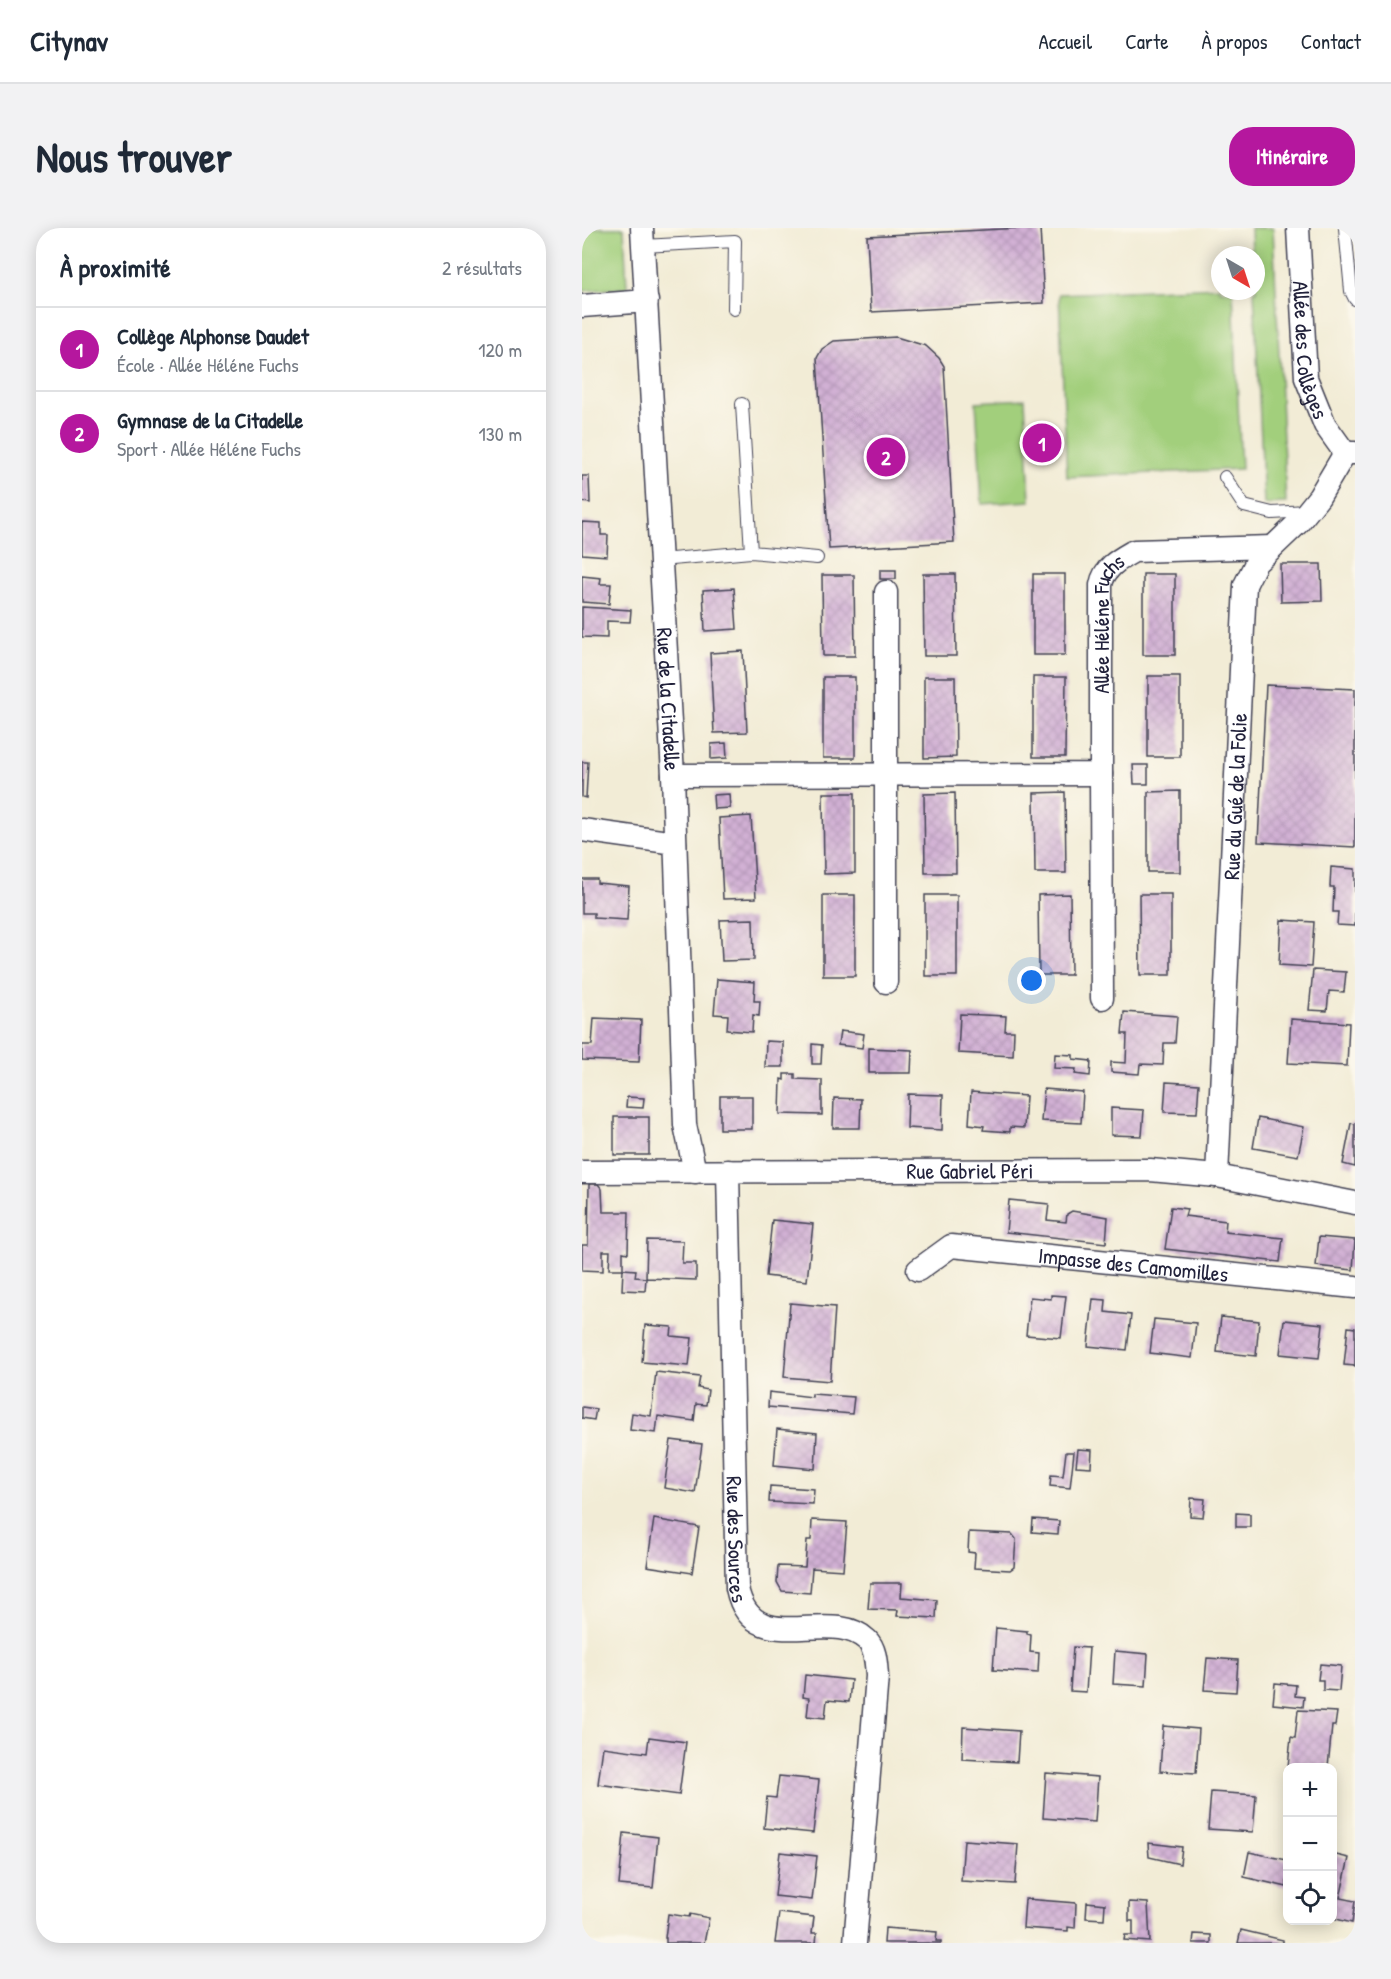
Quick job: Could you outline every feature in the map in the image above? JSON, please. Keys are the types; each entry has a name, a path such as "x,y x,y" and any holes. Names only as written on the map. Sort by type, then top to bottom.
{"street":[{"name":"Allée des Collèges","path":"1298,228 1306,378 1325,425 1350,453"},
{"name":"Rue de la Citadelle","path":"643,237 673,775 685,1125 695,1172"},
{"path":"582,306 646,301"},
{"name":"Rue du Gué de la Folie","path":"1217,1176 1245,585 1256,563 1298,524 1350,453"},
{"name":"Allée Héléne Fuchs","path":"1102,998 1102,576 1116,561 1134,551 1272,547"},
{"path":"886,592 886,982"},
{"path":"673,775 1101,774"},
{"path":"582,830 675,843"},
{"name":"Rue Gabriel Péri","path":"582,1172 1150,1170 1217,1176 1355,1203"},
{"name":"Rue des Sources","path":"728,1171 737,1588 740,1602 748,1615 763,1625 842,1630 855,1633 868,1641 875,1656 877,1676 855,1943"},
{"name":"Impasse des Camomilles","path":"918,1270 951,1246 1355,1287"}],"lane":[{"path":"1346,228 1351,291 1355,299"},
{"path":"643,237 735,241 734,309"},
{"path":"742,404 751,552"},
{"path":"1225,477 1244,506 1272,513 1308,511"},
{"path":"660,561 751,552 818,558"}],"green space":[{"path":"582,228 624,228 627,288 582,291"},
{"path":"1251,228 1273,228 1286,503 1264,504 1254,300 1265,300 1265,246 1252,246"},
{"path":"1211,287 1211,300 1233,300 1241,469 1067,477 1059,294"},
{"path":"1025,399 1030,501 982,504 976,402"}],"building":[{"path":"1040,228 1044,303 871,312 867,236"},
{"path":"896,337 926,346 944,366 954,542 829,549 817,358 822,349 834,341"},
{"path":"582,476 589,476 590,503 582,502"},
{"path":"582,522 601,523 601,535 608,535 607,556 582,554"},
{"path":"1280,564 1321,564 1322,601 1281,602"},
{"path":"880,570 896,570 896,579 880,579"},
{"path":"923,574 955,574 956,656 924,656"},
{"path":"1033,574 1065,574 1065,655 1033,655"},
{"path":"1143,574 1175,574 1175,655 1143,655"},
{"path":"822,575 854,575 855,656 823,656"},
{"path":"582,576 601,578 600,584 611,584 609,604 582,602"},
{"path":"734,588 737,629 705,631 703,590"},
{"path":"582,607 631,610 630,622 607,621 607,638 582,637"},
{"path":"743,651 747,732 714,733 710,653"},
{"path":"1148,676 1180,676 1180,757 1148,757"},
{"path":"823,677 855,677 855,758 823,758"},
{"path":"924,677 955,677 956,757 924,758"},
{"path":"1033,677 1066,677 1065,757 1033,757"},
{"path":"1266,685 1355,689 1355,847 1258,842"},
{"path":"726,743 727,758 711,759 711,744"},
{"path":"582,762 588,762 586,798 582,797"},
{"path":"1133,765 1148,765 1148,784 1134,784"},
{"path":"1180,791 1180,872 1148,872 1148,792"},
{"path":"1065,792 1066,873 1035,873 1034,793"},
{"path":"823,793 855,793 855,873 824,874"},
{"path":"955,793 956,873 925,873 924,794"},
{"path":"729,794 730,808 714,809 713,795"},
{"path":"751,816 756,898 723,899 719,818"},
{"path":"1331,867 1355,869 1355,926 1337,925 1338,912 1333,912 1334,887 1330,887"},
{"path":"582,879 597,879 597,883 629,886 627,920 594,918 594,913 582,913"},
{"path":"1070,894 1071,975 1039,975 1038,895"},
{"path":"1139,894 1171,894 1171,975 1140,975"},
{"path":"823,895 855,895 855,976 823,976"},
{"path":"925,895 957,895 957,976 925,976"},
{"path":"753,919 754,960 722,961 720,920"},
{"path":"1281,920 1314,922 1311,967 1279,965"},
{"path":"1313,970 1346,972 1344,992 1329,991 1327,1011 1309,1010"},
{"path":"717,979 755,982 754,1001 760,1001 759,1016 753,1015 752,1032 727,1030 728,1015 714,1014"},
{"path":"1124,1012 1177,1016 1175,1043 1164,1043 1163,1065 1140,1064 1139,1074 1111,1072 1111,1062 1126,1063 1127,1034 1122,1034"},
{"path":"960,1014 1006,1016 1005,1031 1014,1031 1013,1056 958,1053"},
{"path":"594,1018 641,1020 639,1062 582,1060 582,1045 592,1045"},
{"path":"1291,1019 1349,1023 1347,1066 1288,1063"},
{"path":"840,1031 864,1034 862,1048 838,1045"},
{"path":"766,1041 783,1042 783,1067 765,1067"},
{"path":"812,1044 822,1045 821,1064 812,1064"},
{"path":"869,1048 912,1050 911,1073 869,1073"},
{"path":"1055,1054 1073,1055 1073,1059 1091,1061 1090,1076 1075,1074 1076,1069 1054,1068"},
{"path":"784,1074 795,1074 795,1079 822,1080 822,1115 780,1114 781,1079 784,1080"},
{"path":"1166,1082 1199,1084 1197,1113 1164,1112"},
{"path":"1044,1089 1083,1092 1081,1123 1041,1121"},
{"path":"971,1092 1026,1096 1024,1128 1010,1127 1010,1132 983,1130 984,1126 969,1124"},
{"path":"908,1094 943,1095 942,1130 907,1128"},
{"path":"720,1096 752,1096 752,1129 720,1129"},
{"path":"627,1097 644,1098 643,1108 626,1107"},
{"path":"834,1098 861,1099 860,1128 833,1128"},
{"path":"1111,1108 1144,1110 1142,1136 1111,1135"},
{"path":"614,1117 649,1117 649,1155 614,1155"},
{"path":"1258,1118 1304,1127 1298,1156 1253,1148"},
{"path":"1351,1123 1355,1124 1355,1167 1343,1164"},
{"path":"589,1184 598,1184 602,1189 603,1212 629,1212 628,1253 623,1252 623,1269 609,1269 610,1251 603,1251 603,1271 582,1270 582,1245 588,1245"},
{"path":"1009,1200 1049,1204 1047,1220 1066,1222 1067,1214 1072,1211 1108,1217 1106,1243 1006,1232"},
{"path":"1171,1207 1187,1209 1185,1216 1226,1221 1225,1232 1283,1238 1280,1262 1165,1249"},
{"path":"772,1220 813,1224 807,1281 766,1276"},
{"path":"1319,1237 1355,1240 1353,1270 1316,1266"},
{"path":"647,1240 683,1241 682,1263 696,1263 696,1280 646,1278"},
{"path":"623,1269 636,1270 635,1277 646,1278 645,1291 622,1290"},
{"path":"1051,1295 1066,1296 1061,1338 1026,1335 1030,1297 1051,1299"},
{"path":"1093,1299 1106,1300 1105,1312 1131,1315 1127,1350 1088,1346"},
{"path":"790,1303 835,1307 830,1381 784,1377"},
{"path":"1221,1317 1259,1321 1256,1356 1217,1352"},
{"path":"1154,1319 1196,1323 1192,1358 1150,1353"},
{"path":"1284,1320 1323,1324 1319,1358 1280,1354"},
{"path":"645,1325 672,1327 671,1336 692,1338 689,1366 642,1362"},
{"path":"1348,1327 1355,1328 1355,1366 1344,1365"},
{"path":"656,1372 700,1377 698,1388 708,1390 706,1405 696,1404 694,1421 658,1416 656,1433 630,1430 632,1413 651,1416"},
{"path":"769,1392 812,1397 812,1394 854,1397 852,1414 768,1407"},
{"path":"582,1407 596,1409 594,1420 582,1418"},
{"path":"777,1429 817,1433 815,1469 774,1465"},
{"path":"671,1440 702,1444 695,1493 664,1488"},
{"path":"1078,1449 1092,1450 1091,1467 1076,1466"},
{"path":"1066,1452 1074,1452 1070,1488 1050,1486 1051,1475 1063,1476"},
{"path":"770,1486 814,1489 813,1504 769,1502"},
{"path":"1191,1498 1205,1499 1203,1517 1190,1516"},
{"path":"1236,1513 1250,1514 1250,1527 1236,1527"},
{"path":"654,1519 699,1527 692,1573 647,1566"},
{"path":"1033,1519 1059,1521 1058,1534 1032,1532"},
{"path":"812,1520 847,1522 843,1570 812,1568 810,1593 782,1591 777,1582 778,1566 805,1567 807,1540 811,1540"},
{"path":"969,1532 1012,1534 1016,1539 1014,1567 1010,1570 974,1568 975,1553 968,1552"},
{"path":"870,1583 902,1583 901,1597 937,1600 936,1618 897,1616 898,1610 868,1609"},
{"path":"996,1628 1027,1631 1027,1634 1031,1635 1030,1652 1039,1653 1038,1673 993,1670"},
{"path":"1073,1647 1089,1648 1086,1692 1070,1691"},
{"path":"1115,1651 1148,1654 1146,1686 1113,1684"},
{"path":"1207,1658 1238,1660 1236,1692 1204,1690"},
{"path":"1320,1664 1341,1666 1339,1691 1323,1690 1323,1680 1318,1680"},
{"path":"805,1675 851,1680 849,1702 827,1700 825,1718 807,1716 809,1698 803,1697"},
{"path":"1275,1683 1296,1685 1295,1696 1304,1697 1303,1707 1273,1704"},
{"path":"1298,1710 1337,1712 1335,1726 1332,1726 1328,1763 1288,1763 1291,1737 1295,1738"},
{"path":"1163,1726 1199,1729 1196,1773 1160,1771"},
{"path":"963,1727 1019,1731 1017,1762 962,1759"},
{"path":"649,1737 686,1742 679,1795 598,1784 603,1747 647,1753"},
{"path":"1046,1773 1098,1777 1095,1822 1043,1818"},
{"path":"779,1776 819,1780 813,1833 764,1828 767,1797 776,1798"},
{"path":"1211,1792 1256,1795 1253,1832 1208,1829"},
{"path":"624,1833 658,1837 653,1888 619,1885"},
{"path":"964,1840 1018,1844 1015,1884 961,1881"},
{"path":"1148,1843 1182,1847 1180,1864 1149,1857"},
{"path":"780,1852 817,1856 812,1900 775,1896"},
{"path":"1249,1852 1283,1859 1283,1886 1244,1877"},
{"path":"1337,1855 1349,1858 1340,1898 1355,1901 1352,1923 1337,1919"},
{"path":"1025,1899 1076,1903 1075,1928 1068,1927 1068,1931 1023,1928"},
{"path":"1087,1902 1105,1904 1104,1919 1086,1918"},
{"path":"1129,1902 1148,1903 1150,1942 1124,1940 1125,1935 1133,1935 1133,1921 1129,1921"},
{"path":"779,1913 814,1917 812,1933 817,1933 816,1943 775,1943"},
{"path":"668,1914 689,1917 690,1914 709,1918 704,1943 666,1943"},
{"path":"885,1928 937,1932 936,1941 941,1941 941,1943 884,1943"},
{"path":"1241,1930 1283,1940 1283,1943 1238,1943"},
{"path":"1194,1934 1211,1935 1211,1943 1193,1943"}],"place":[{"name":"Collège Alphonse Daudet","path":"1042,443"},
{"name":"Gymnase de la Citadelle","path":"886,457"}]}
